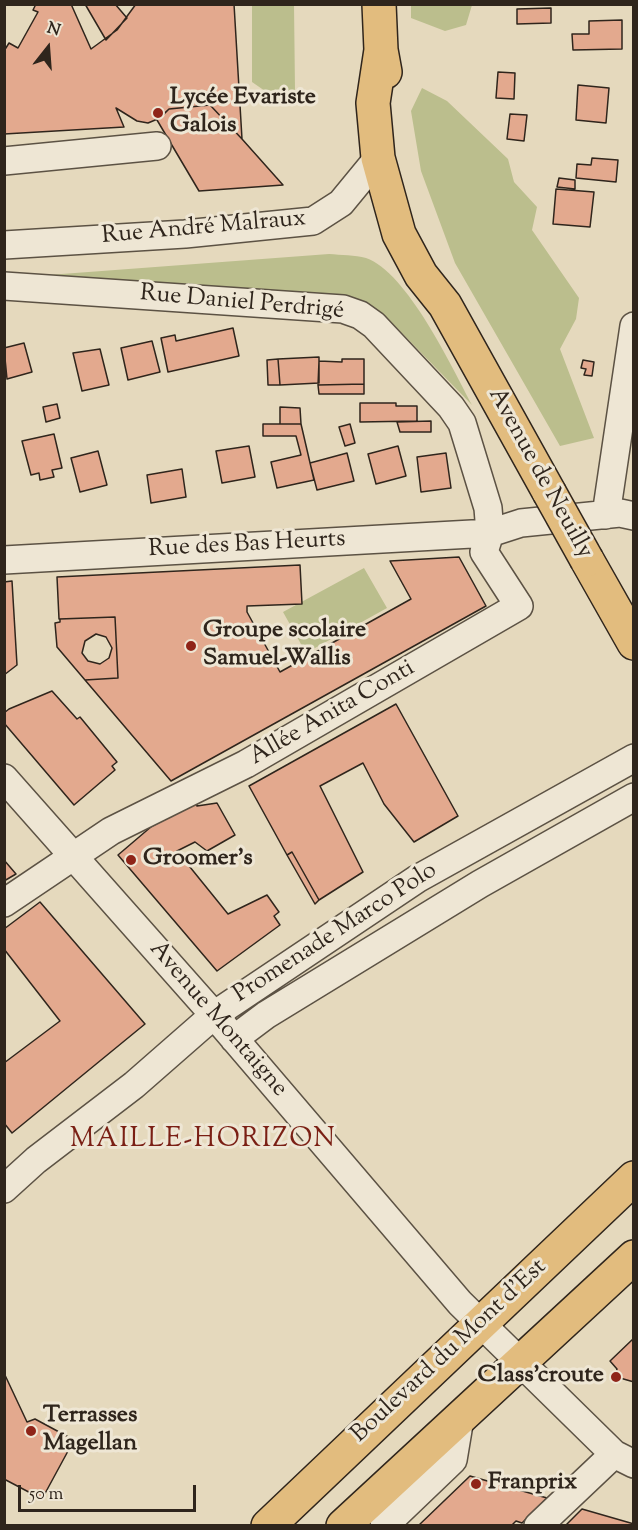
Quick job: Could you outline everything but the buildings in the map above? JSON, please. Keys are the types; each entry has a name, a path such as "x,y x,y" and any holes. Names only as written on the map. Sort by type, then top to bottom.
{"main road":[{"name":"Avenue de Neuilly","path":"380,4 381,50 403,180 417,224 438,268 445,305"},
{"name":"Avenue de Neuilly","path":"381,50 373,103 378,158 399,234 421,275 445,305 633,643"},
{"name":"Boulevard du Mont d'Est","path":"275,1523 633,1178"},
{"path":"343,1526 633,1257"}],"street":[{"path":"4,161 157,146"},
{"name":"Rue André Malraux","path":"4,244 185,234 313,221 341,203 378,158"},
{"name":"Rue Daniel Perdrigé","path":"4,286 342,309 360,315 374,325 451,407 462,423 488,508 490,533"},
{"path":"606,515 633,327"},
{"name":"Rue des Bas Heurts","path":"4,560 490,533 521,523 620,513 633,516"},
{"name":"Allée Anita Conti","path":"73,857 111,831 246,765 519,606 484,552 490,533"},
{"name":"Promenade Marco Polo","path":"4,1189 36,1160 134,1085 213,1015 417,879 633,758"},
{"name":"Avenue Montaigne","path":"4,778 234,1039 460,1303 624,1459"},
{"path":"234,1039 266,1016 480,884 633,797"},
{"path":"4,903 73,857"},
{"path":"384,1526 453,1460 460,1418"},
{"path":"538,1526 624,1459"}],"green space":[{"path":"411,4 472,5 466,25 445,31 411,18"},
{"path":"252,5 294,5 295,90 281,102 252,82"},
{"path":"422,88 447,101 508,159 514,182 537,207 532,230 579,298 576,319 560,349 594,438 560,446 455,263 421,171 411,111"},
{"path":"329,254 366,258 382,267 397,282 427,322 472,405 398,329 371,308 35,276"},
{"path":"364,568 387,608 306,653 283,612"}],"place":[{"name":"Lycée Evariste Galois","path":"158,113"},
{"name":"Groupe scolaire Samuel-Wallis","path":"191,646"},
{"name":"Groomer's","path":"131,860"},
{"name":"Class'croute","path":"616,1377"},
{"name":"Terrasses Magellan","path":"31,1431"},
{"name":"Franprix","path":"476,1484"}],"district":[{"name":"MAILLE-HORIZON","path":"203,1141"}]}
